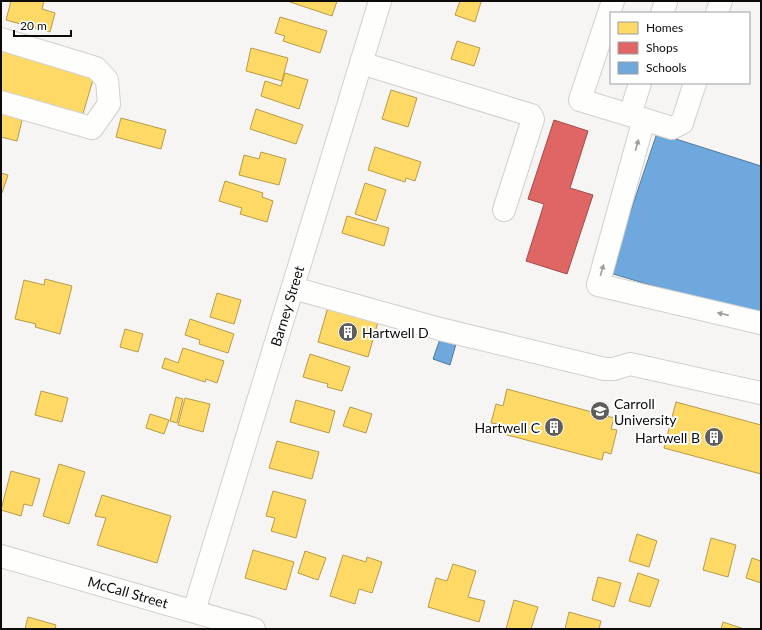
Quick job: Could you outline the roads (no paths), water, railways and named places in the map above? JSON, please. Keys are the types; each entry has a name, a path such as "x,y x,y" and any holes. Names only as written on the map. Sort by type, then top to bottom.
{"street":[{"name":"Barney Street","path":"194,611 256,403 293,288 380,1"},
{"path":"613,1 580,100 672,128 682,123 695,84"},
{"path":"717,12 721,1"},
{"path":"1,39 96,68 107,80 109,104 92,128 1,102"},
{"path":"361,63 531,115 533,119 504,210"},
{"path":"640,84 637,117 598,285 761,323"},
{"path":"293,288 440,329 605,369 614,370 630,364 761,393"},
{"name":"McCall Street","path":"1,556 254,629"}],"place":[{"name":"Hartwell D","path":"348,332"},
{"name":"Carroll University","path":"600,411"},
{"name":"Hartwell C","path":"554,427"},
{"name":"Hartwell B","path":"714,437"}]}
